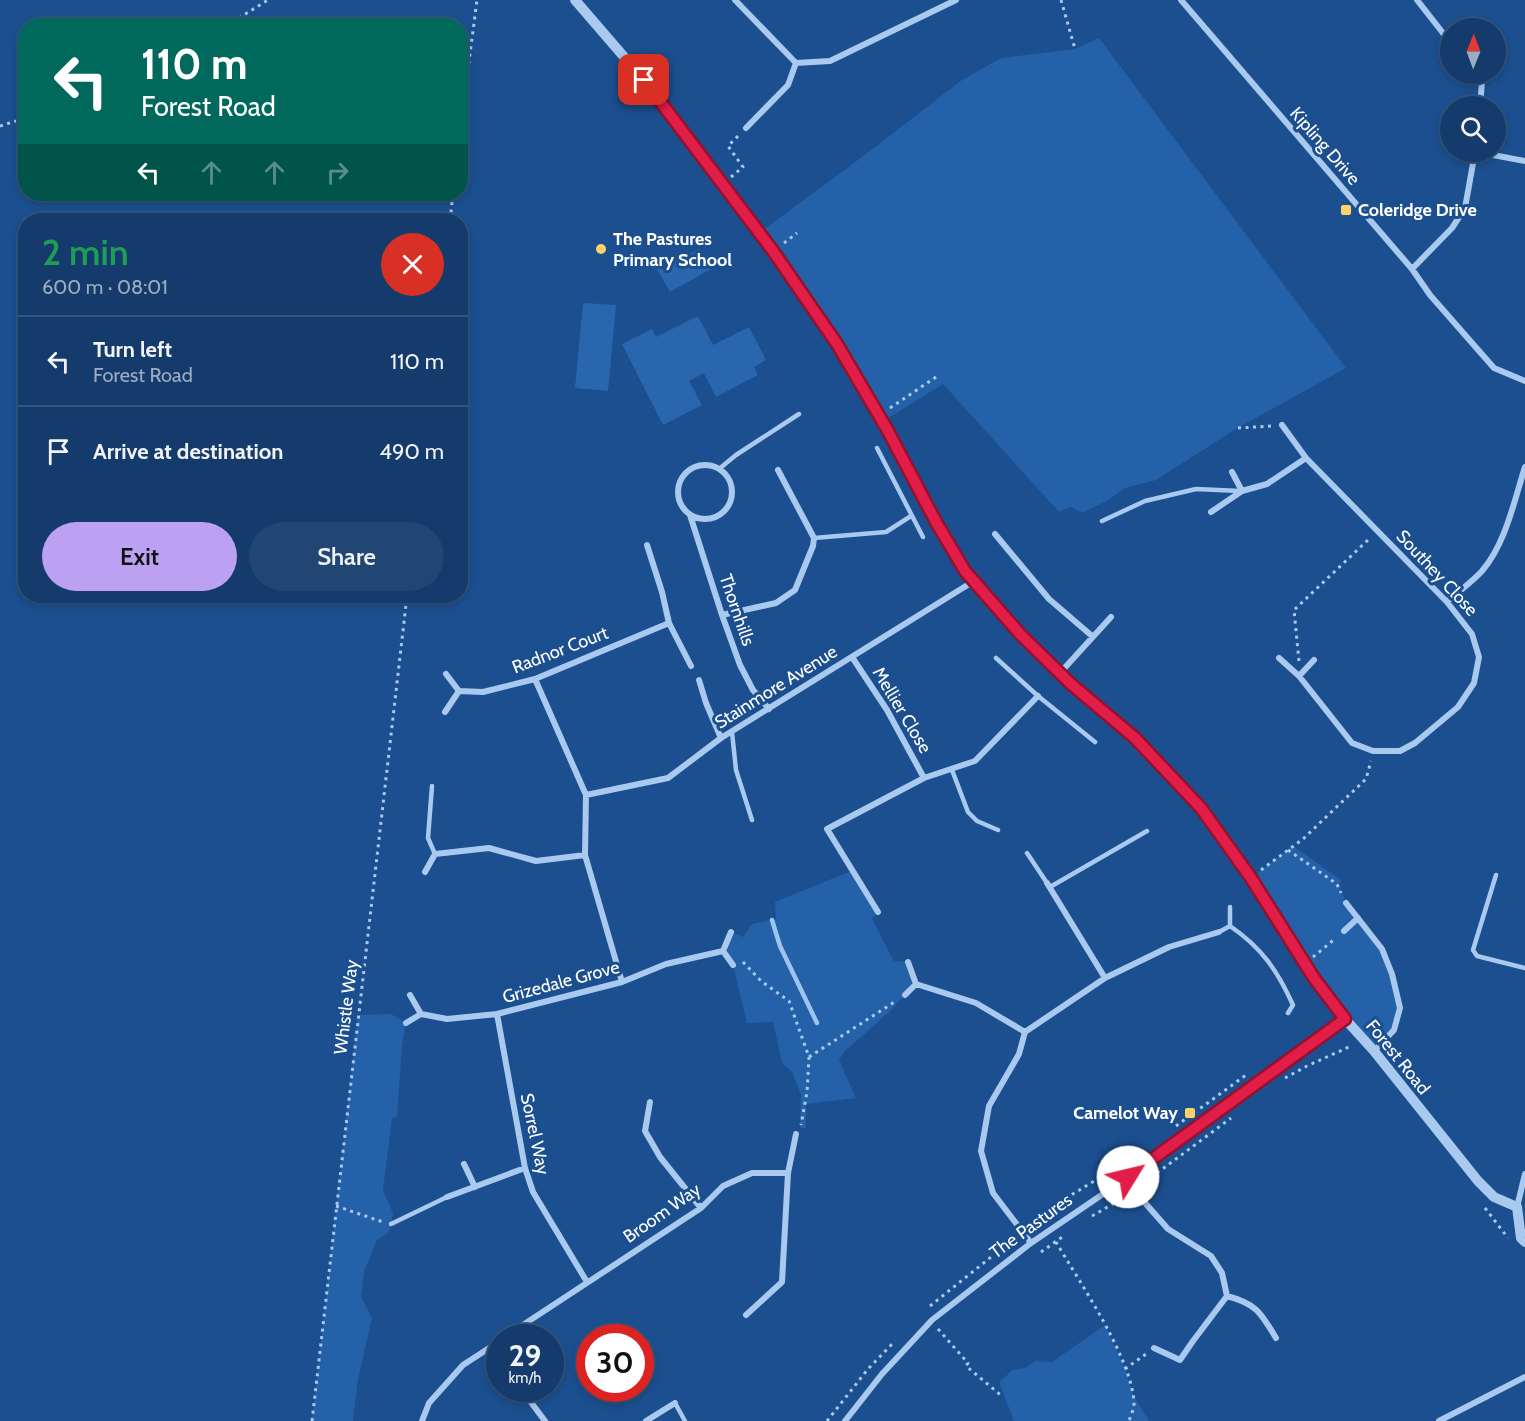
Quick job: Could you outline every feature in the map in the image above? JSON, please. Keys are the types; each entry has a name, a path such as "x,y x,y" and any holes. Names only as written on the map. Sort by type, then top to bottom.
{"street":[{"name":"Forest Road","path":"575,0 644,80 773,251 837,344 965,571 1020,634 1060,673 1135,738 1201,808 1251,878 1305,964 1345,1019 1374,1051 1478,1181 1494,1197 1517,1207"},
{"path":"735,0 796,63 830,61 956,0"},
{"name":"Kipling Drive","path":"1181,0 1412,268 1430,295 1494,368 1525,381"},
{"path":"1417,0 1440,29"},
{"path":"746,128 788,85 796,63"},
{"path":"1506,158 1525,161"},
{"path":"1412,268 1452,228 1465,208 1474,162"},
{"name":"Southey Close","path":"1282,425 1306,458 1447,602 1472,634 1479,657 1474,683 1458,707 1415,743 1400,751 1374,751"},
{"path":"1211,512 1242,491 1267,484 1306,458"},
{"name":"Thornhills","path":"719,469 709,465 699,465 689,470 682,477 678,487 678,498 682,508 690,515 740,665 753,690 769,709"},
{"path":"1447,602 1482,571 1494,554 1505,529 1525,468"},
{"path":"690,515 700,519 710,519 728,507 731,486 727,476 719,469"},
{"path":"722,615 776,603 795,590 813,546 814,538 778,470"},
{"path":"1232,472 1242,491"},
{"path":"995,534 1049,599 1092,636"},
{"path":"647,545 669,623 691,666"},
{"name":"Stainmore Avenue","path":"586,795 668,778 721,738 974,581"},
{"path":"1060,673 1111,617"},
{"name":"Radnor Court","path":"459,691 483,692 535,679 669,623"},
{"name":"Mellier Close","path":"852,657 887,710 924,778 975,760 1038,696"},
{"path":"1280,658 1299,676 1352,743 1374,751"},
{"path":"1299,676 1314,660"},
{"path":"445,712 459,691 446,674"},
{"path":"535,679 586,795 585,855 622,982"},
{"path":"699,680 721,738"},
{"path":"878,912 827,829 924,778"},
{"path":"425,872 435,854 489,848 536,861 585,855"},
{"path":"1049,885 1105,978"},
{"path":"1346,903 1382,949 1392,974 1400,1008 1394,1029 1374,1051"},
{"path":"1344,931 1358,918"},
{"path":"731,932 723,951 733,965"},
{"path":"1031,1243 993,1193 981,1151 989,1107 1019,1054 1025,1032 1105,978 1169,947 1219,932"},
{"name":"Grizedale Grove","path":"421,1014 447,1019 497,1014 622,982 666,964 723,951"},
{"path":"908,962 916,984"},
{"path":"916,984 976,1003 1025,1032"},
{"path":"904,995 916,984"},
{"path":"406,1023 421,1014 410,995"},
{"name":"Sorrel Way","path":"497,1014 525,1168 533,1192 586,1282"},
{"name":"The Pastures","path":"844,1421 882,1374 932,1320 1031,1243 1128,1177 1345,1019"},
{"path":"650,1102 645,1131 660,1156 701,1208"},
{"path":"746,1315 782,1282 788,1173 796,1134"},
{"path":"464,1164 475,1187"},
{"path":"447,1197 525,1168"},
{"name":"Broom Way","path":"524,1324 701,1208 723,1186 752,1173 788,1173"},
{"path":"1525,1174 1517,1207 1521,1238 1525,1242"},
{"path":"1128,1177 1168,1229 1211,1256 1222,1273 1227,1296 1180,1360 1154,1348"},
{"path":"1227,1296 1245,1301 1261,1313 1276,1338"},
{"path":"422,1421 429,1403 463,1365 486,1350"},
{"path":"1439,1421 1525,1377"},
{"path":"531,1402 545,1421"},
{"path":"646,1421 675,1403"}],"lane":[{"path":"719,469 736,455 799,414"},
{"path":"878,448 923,537"},
{"path":"1102,521 1145,501 1196,489 1242,491"},
{"path":"814,538 886,532 911,516"},
{"path":"996,658 1038,696 1095,742"},
{"path":"732,732 736,770 752,820"},
{"path":"952,770 968,812 977,821 998,830"},
{"path":"432,786 428,838 435,854"},
{"path":"1027,853 1049,885 1147,831"},
{"path":"1496,874 1473,950 1476,956 1525,968"},
{"path":"1230,907 1230,926"},
{"path":"1219,932 1230,926"},
{"path":"1230,926 1250,940 1270,962 1293,1005 1288,1013"},
{"path":"391,1224 447,1197"},
{"path":"675,1403 685,1421"}],"path":[{"path":"239,18 268,0"},
{"path":"468,69 477,0"},
{"path":"1061,0 1075,49"},
{"path":"0,126 18,120"},
{"path":"722,185 743,167 728,146 746,128"},
{"path":"773,251 797,233"},
{"path":"879,416 936,377"},
{"path":"1238,428 1282,425"},
{"path":"1299,676 1294,610 1377,531"},
{"name":"Whistle Way","path":"312,1421 406,603"},
{"path":"1251,878 1303,839 1366,779 1374,751"},
{"path":"1288,850 1337,884 1346,903"},
{"path":"1305,964 1344,931"},
{"path":"723,951 742,962 761,981 789,1001 809,1058 800,1128 796,1134"},
{"path":"809,1058 904,995"},
{"path":"1276,1083 1352,1046"},
{"path":"1087,1220 1136,1190 1232,1117"},
{"path":"336,1206 391,1224"},
{"path":"1484,1207 1512,1243"},
{"path":"1048,1231 1105,1325 1125,1369 1134,1406 1129,1421"},
{"path":"1036,1254 1070,1231"},
{"path":"932,1320 968,1363 966,1366 1003,1397"},
{"path":"1125,1369 1154,1348"}],"shaded area":[{"path":"1099,38 1346,368 1236,429 1156,480 1125,488 1107,501 1082,513 1071,507 1059,512 943,384 882,422 759,233 962,80 1001,58 1075,49"},
{"path":"1293,846 1341,880 1338,885 1347,904 1382,949 1400,1008 1395,1030 1374,1051 1345,1019 1251,878"},
{"path":"851,871 878,912 872,919 894,961 908,962 916,984 888,1013 845,1051 839,1060 856,1098 806,1104 806,1128 800,1128 801,1095 792,1072 782,1063 773,1022 747,1023 733,965 723,951 731,932 743,937 752,924 776,919 775,902"},
{"path":"391,1014 406,1023 397,1116 392,1118 383,1190 393,1213 389,1232 377,1240 364,1272 361,1297 372,1318 358,1379 353,1421 312,1421 358,1015"},
{"path":"1105,1325 1125,1369 1133,1395 1149,1421 1014,1421 999,1382 1013,1370 1025,1368 1035,1361 1052,1362"}],"building":[{"path":"699,249 711,269 670,292 656,267 677,255 684,268 689,265 684,257"},
{"path":"583,303 616,305 608,391 575,388"},
{"path":"698,316 713,345 749,327 766,360 754,367 758,375 716,397 704,373 689,381 702,405 663,425 622,344 652,329 656,337"}],"waterway":[{"path":"772,920 780,946 817,1023"}],"place":[{"name":"Coleridge Drive","path":"1346,210"},
{"name":"The Pastures Primary School","path":"601,249"},
{"name":"Camelot Way","path":"1190,1113"}],"route":[{"path":"644,80 773,251 837,344 965,571 1020,634 1071,684 1135,738 1201,808 1251,878 1314,978 1345,1019 1128,1177"}]}
